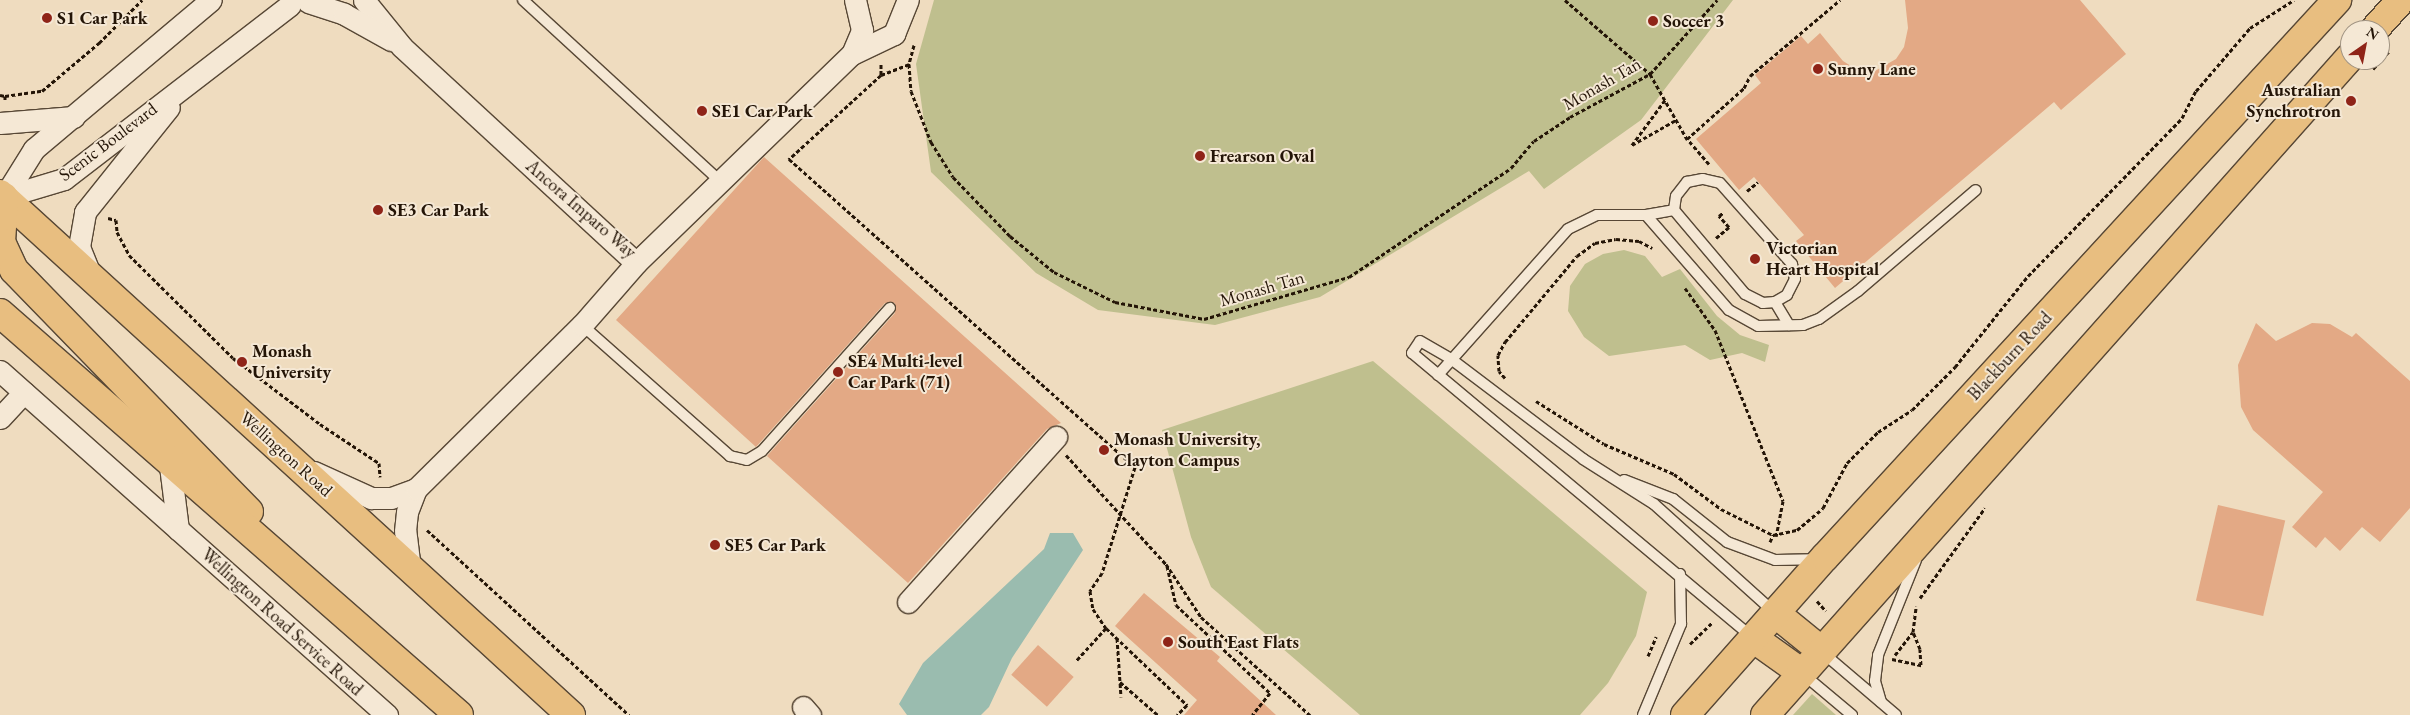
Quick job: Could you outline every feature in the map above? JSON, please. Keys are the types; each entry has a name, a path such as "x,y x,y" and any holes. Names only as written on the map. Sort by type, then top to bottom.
{"main road":[{"name":"Blackburn Road","path":"1685,715 1825,557 2337,0"},
{"path":"2383,20 2401,0"},
{"path":"1765,715 1925,538 2340,68"},
{"path":"1,196 1,242 14,270 30,290 376,641"},
{"name":"Wellington Road","path":"1,196 300,466 571,715"},
{"path":"0,314 170,466 376,641 459,715"},
{"path":"1775,613 1822,651"},
{"path":"1753,638 1802,673"}],"street":[{"path":"165,36 191,0"},
{"path":"1,196 34,150 165,36 211,0"},
{"name":"Ancora Imparo Way","path":"364,0 402,47 636,262 718,180 852,54"},
{"path":"852,54 862,30 855,0"},
{"path":"852,54 894,34 908,0"},
{"name":"Ancora Imparo Way","path":"295,2 344,14 402,47"},
{"name":"Scenic Boulevard","path":"1,196 64,179 191,79 295,2"},
{"path":"92,278 79,247 85,212 191,79"},
{"path":"0,123 74,116"},
{"path":"410,568 405,531 407,512 416,489 582,325 636,262"},
{"name":"Wellington Road Service Road","path":"0,371 387,715"},
{"path":"0,418 24,392"},
{"path":"908,602 1056,438"},
{"path":"170,466 178,529"},
{"path":"300,466 359,494 391,498 416,489"}],"lane":[{"path":"523,0 718,180"},
{"path":"1704,179 1720,183 1792,264 1795,279 1788,295 1776,302 1763,303 1745,294 1674,210 1676,196 1687,182 1704,179"},
{"path":"1646,215 1728,310 1758,326 1788,326 1819,319 1976,190"},
{"path":"1438,375 1568,230 1597,215 1646,215 1674,210"},
{"path":"1776,302 1788,326"},
{"path":"582,325 730,456 747,460 762,451 890,308"},
{"path":"1753,638 1680,574 1412,353 1420,341 1451,359 1554,438 1668,515 1775,613"},
{"path":"1611,476 1665,494 1721,539 1764,557 1798,562 1825,557"},
{"path":"1881,702 1875,681 1878,655 1925,538"},
{"path":"1643,715 1676,639 1684,611 1680,574"},
{"path":"1822,651 1896,715"},
{"path":"1802,673 1852,715"}],"path":[{"path":"5,96 42,91 100,43 142,0"},
{"path":"1566,0 1650,74 1687,139 1713,168"},
{"name":"Monash Tan","path":"914,42 909,64 911,91 941,161 1010,236 1054,272 1115,302 1204,319 1348,277 1510,168 1534,141 1562,122 1650,74 1717,0"},
{"path":"1687,139 1744,88 1750,76 1840,0"},
{"path":"1531,397 1604,444 1674,474 1721,509 1774,536 1797,530 1823,508 1847,462 1878,432 1912,410 1955,367 2028,276 2182,118 2196,90 2250,28 2294,0"},
{"path":"881,75 909,64"},
{"path":"1665,100 1632,145 1676,120"},
{"path":"789,159 1135,467 1102,573 1090,591 1094,609 1106,628 1187,705 1177,715"},
{"path":"1706,247 1729,227 1719,216 1758,182"},
{"path":"85,212 116,220 117,232 129,256 233,358 320,424 379,463 380,488 391,498"},
{"path":"1511,384 1499,371 1502,348 1577,256 1595,243 1616,239 1639,241 1664,259 1676,250"},
{"path":"1682,283 1715,330 1783,501 1774,536 1764,557"},
{"path":"1056,438 1068,458 1122,513 1166,564 1201,617 1310,715"},
{"path":"407,512 630,715"},
{"path":"1166,564 1176,605 1270,693 1252,715"},
{"path":"1645,664 1656,638 1666,635 1692,645 1723,611"},
{"path":"1076,661 1106,628"},
{"path":"1890,658 1898,654 1912,632 1920,649 1920,665"},
{"path":"1117,637 1121,697"},
{"path":"1120,682 1158,715"}],"green space":[{"name":"Frearson Oval","path":"934,0 1733,0 1641,120 1544,189 1529,171 1320,297 1215,325 1098,310 1036,273 931,172 916,64"},
{"path":"1624,250 1645,256 1662,277 1680,269 1717,316 1740,335 1769,345 1765,362 1742,353 1710,360 1685,345 1609,356 1584,337 1568,311 1570,286 1585,264 1603,254"},
{"path":"1373,361 1647,592 1636,636 1608,683 1580,715 1360,715 1211,587 1191,537 1162,430"},
{"path":"1812,694 1836,715 1793,715"}],"shaded area":[{"path":"1050,533 1073,533 1083,550 1012,658 989,707 981,715 907,715 899,704 923,663 1044,549"}],"building":[{"name":"Victorian Heart Hospital","path":"1905,0 2080,0 2126,54 2061,110 2054,102 1835,288 1796,241 1804,235 1754,177 1739,190 1696,139 1761,83 1755,75 1801,36 1808,44 1820,33 1843,61 1859,71 1875,71 1896,59 1904,47 1908,28"},
{"name":"SE4 Multi-level Car Park (71)","path":"764,157 1061,423 1047,429 908,583 767,456 895,313 895,303 885,303 756,447 616,320"},
{"path":"2256,323 2276,341 2312,323 2330,324 2352,337 2356,333 2410,381 2410,508 2380,542 2362,527 2340,551 2325,537 2316,548 2292,527 2323,492 2253,430 2241,407 2238,365"},
{"path":"2218,505 2285,521 2263,616 2196,600"},
{"name":"South East Flats","path":"1144,593 1220,657 1217,661 1276,715 1184,715 1197,700 1115,626"},
{"path":"1038,645 1074,677 1047,707 1011,675"}],"place":[{"name":"S1 Car Park","path":"47,18"},
{"name":"Soccer 3","path":"1653,21"},
{"name":"Sunny Lane","path":"1818,69"},
{"name":"Australian Synchrotron","path":"2351,101"},
{"name":"SE1 Car Park","path":"702,111"},
{"name":"Frearson Oval","path":"1200,156"},
{"name":"SE3 Car Park","path":"378,210"},
{"name":"Victorian Heart Hospital","path":"1755,259"},
{"name":"Monash University","path":"242,362"},
{"name":"SE4 Multi-level Car Park (71)","path":"838,372"},
{"name":"Monash University, Clayton Campus","path":"1104,450"},
{"name":"SE5 Car Park","path":"715,545"},
{"name":"South East Flats","path":"1168,642"}]}
